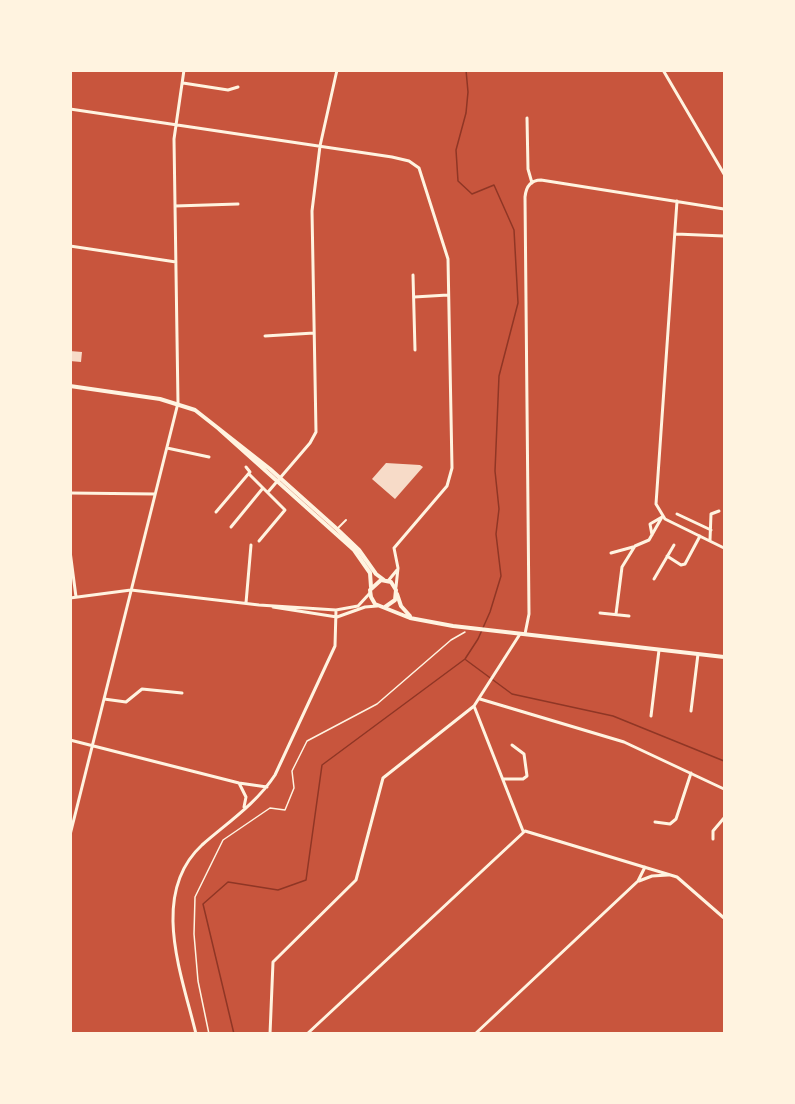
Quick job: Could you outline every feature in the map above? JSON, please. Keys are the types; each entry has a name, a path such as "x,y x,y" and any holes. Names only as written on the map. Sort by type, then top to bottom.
{"main road":[{"path":"70,386 178,403 195,410 337,529 359,550 376,574 396,590 401,606 413,618"},
{"path":"278,480 354,550 370,573 372,601 379,606 413,618 462,627 724,657"},
{"path":"371,590 377,582 386,580"},
{"path":"385,607 395,600 396,590"}],"street":[{"path":"70,835 178,403 175,124 184,70"},
{"path":"268,492 315,435 312,211 320,146 337,70"},
{"path":"663,70 724,174"},
{"path":"183,83 228,90 238,87"},
{"path":"70,109 320,146 412,162 419,168 445,243 452,475 447,486 394,548 398,568 396,590"},
{"path":"270,1034 273,962 356,880 382,780 474,706 523,634 529,614 525,197 532,183 528,169 527,118"},
{"path":"532,183 541,180 724,209"},
{"path":"677,201 656,498 662,517 724,548"},
{"path":"175,206 238,204"},
{"path":"676,234 724,236"},
{"path":"70,246 176,262"},
{"path":"413,275 415,350"},
{"path":"414,297 448,295"},
{"path":"265,336 314,333"},
{"path":"166,448 209,456"},
{"path":"246,467 250,471 249,474 285,510 259,541"},
{"path":"216,512 249,474"},
{"path":"231,527 263,488"},
{"path":"70,493 155,494"},
{"path":"710,541 711,514 719,511"},
{"path":"677,514 711,530"},
{"path":"652,535 650,524 662,517"},
{"path":"611,553 649,540 662,517"},
{"path":"337,529 346,519"},
{"path":"666,556 681,565 685,564 700,536"},
{"path":"246,603 251,545"},
{"path":"654,579 674,545"},
{"path":"616,614 621,569 635,546"},
{"path":"70,550 76,597"},
{"path":"386,580 398,568"},
{"path":"70,598 131,590 336,610 358,606 371,590"},
{"path":"268,605 337,617 365,607 379,606"},
{"path":"196,1034 173,928 174,898 185,868 197,850 267,787 282,762 333,650 337,637 336,610"},
{"path":"600,613 629,616"},
{"path":"651,716 659,650"},
{"path":"691,711 698,654"},
{"path":"104,699 128,702 142,689 182,693"},
{"path":"480,699 624,742 724,789"},
{"path":"474,706 523,831"},
{"path":"70,740 239,783 267,787"},
{"path":"503,779 523,779 527,776 524,754 512,745"},
{"path":"655,822 670,824 676,819 691,773"},
{"path":"239,783 246,797 242,811"},
{"path":"70,809 76,811"},
{"path":"713,839 713,831 724,818"},
{"path":"523,831 672,875 724,918"},
{"path":"307,1034 523,831"},
{"path":"639,881 645,867"},
{"path":"475,1034 639,881 652,876 672,875"}],"path":[{"path":"209,1034 198,981 194,934 195,897 223,840 270,808 285,810 294,788 292,771 307,741 377,705 451,640 465,634 468,624"}],"building":[{"path":"70,351 82,352 81,362 70,361"},
{"path":"386,463 423,467 395,499 372,479"}],"waterway":[{"path":"234,1034 203,904 228,882 278,890 306,880 322,765 465,659 478,639 490,612 501,576 496,534 499,509 495,471 499,376 518,303 514,230 494,185 472,194 458,181 456,150 466,113 468,92 466,70"},
{"path":"466,660 512,694 613,716 724,761"}]}
